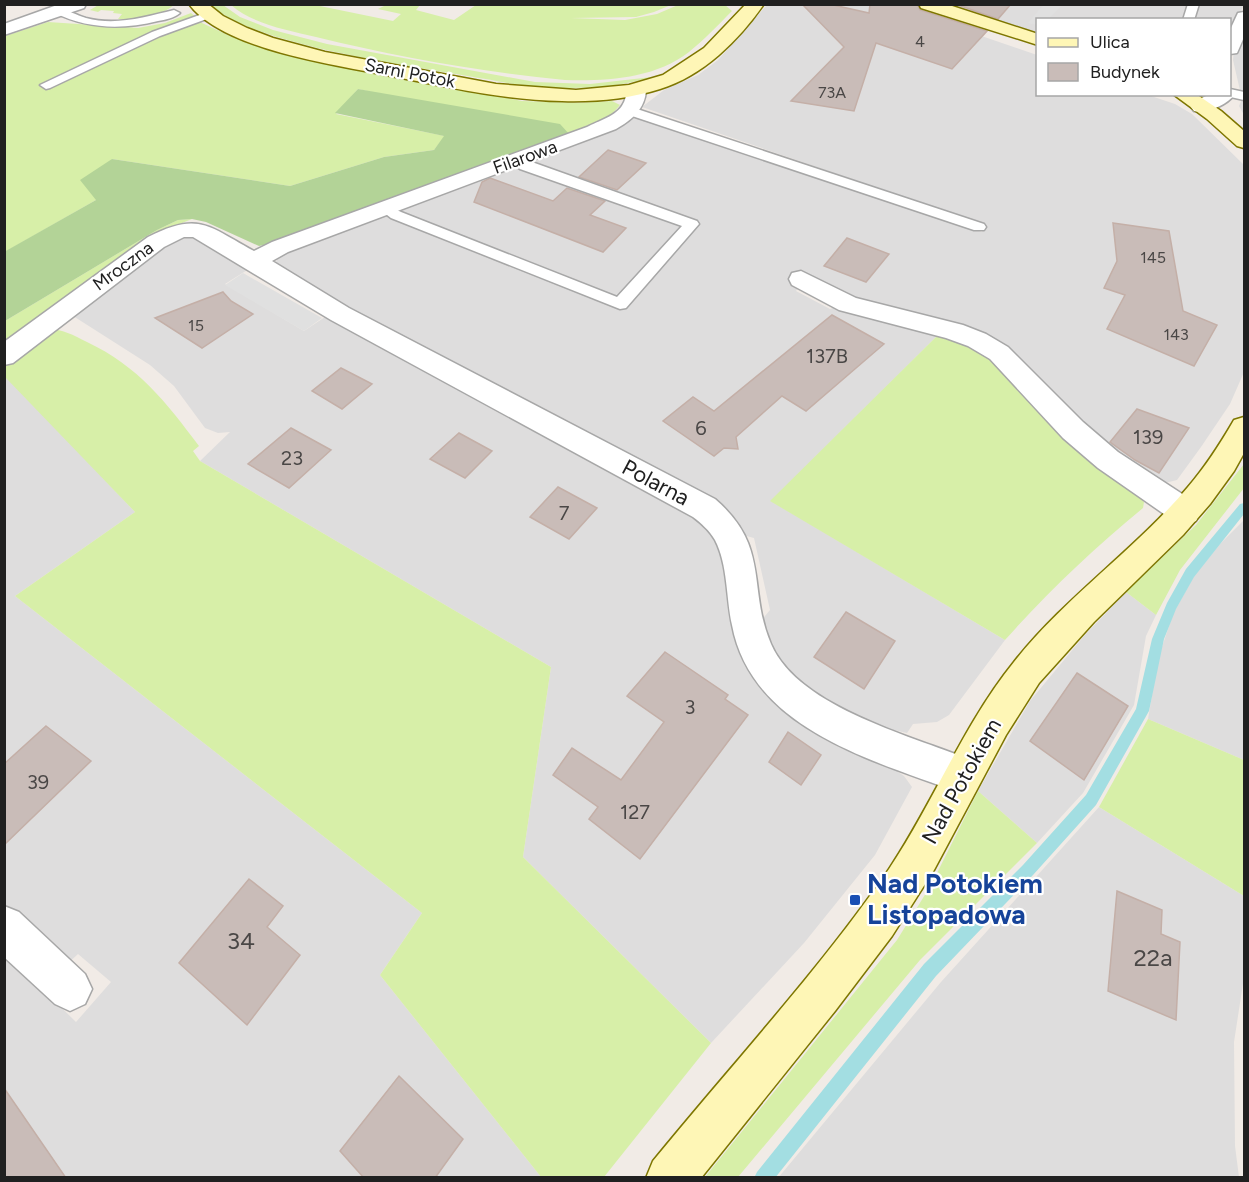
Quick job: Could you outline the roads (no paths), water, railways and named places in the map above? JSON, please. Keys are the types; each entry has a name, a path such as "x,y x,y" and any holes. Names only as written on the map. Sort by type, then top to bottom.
{"street":[{"path":"4,30 78,4"},
{"name":"Filarowa","path":"254,261 280,247 594,131 633,100 693,67 715,49 756,4"},
{"path":"927,4 1036,39"},
{"name":"Sarni Potok","path":"201,8 237,31 282,46 464,84 551,95 597,95 633,100"},
{"path":"1231,47 1245,17"},
{"path":"1185,96 1245,142"},
{"path":"1201,106 1217,96"},
{"name":"Mroczna","path":"4,356 170,233 190,229 200,231 254,261"},
{"name":"Polarna","path":"254,261 340,314 704,508 718,520 729,535 737,560 758,654 782,687 819,714 856,734 963,775"},
{"path":"801,279 848,304 954,331 999,352 1073,430 1108,460 1185,512"},
{"name":"Nad Potokiem","path":"670,1178 875,925 905,880 1000,709 1050,643 1185,512 1225,463 1245,428"},
{"path":"4,927 70,989"}],"lane":[{"path":"59,11 80,20 129,24 201,8"},
{"path":"46,86 201,8"},
{"path":"1231,89 1245,96"},
{"path":"633,100 979,226"},
{"path":"385,208 396,215 620,304 692,224 525,166 515,160"}],"waterway":[{"path":"763,1178 930,970 1028,870 1091,800 1142,711 1158,639 1171,607 1190,573 1244,507"}],"place":[{"name":"Nad Potokiem Listopadowa","path":"855,900"}]}
